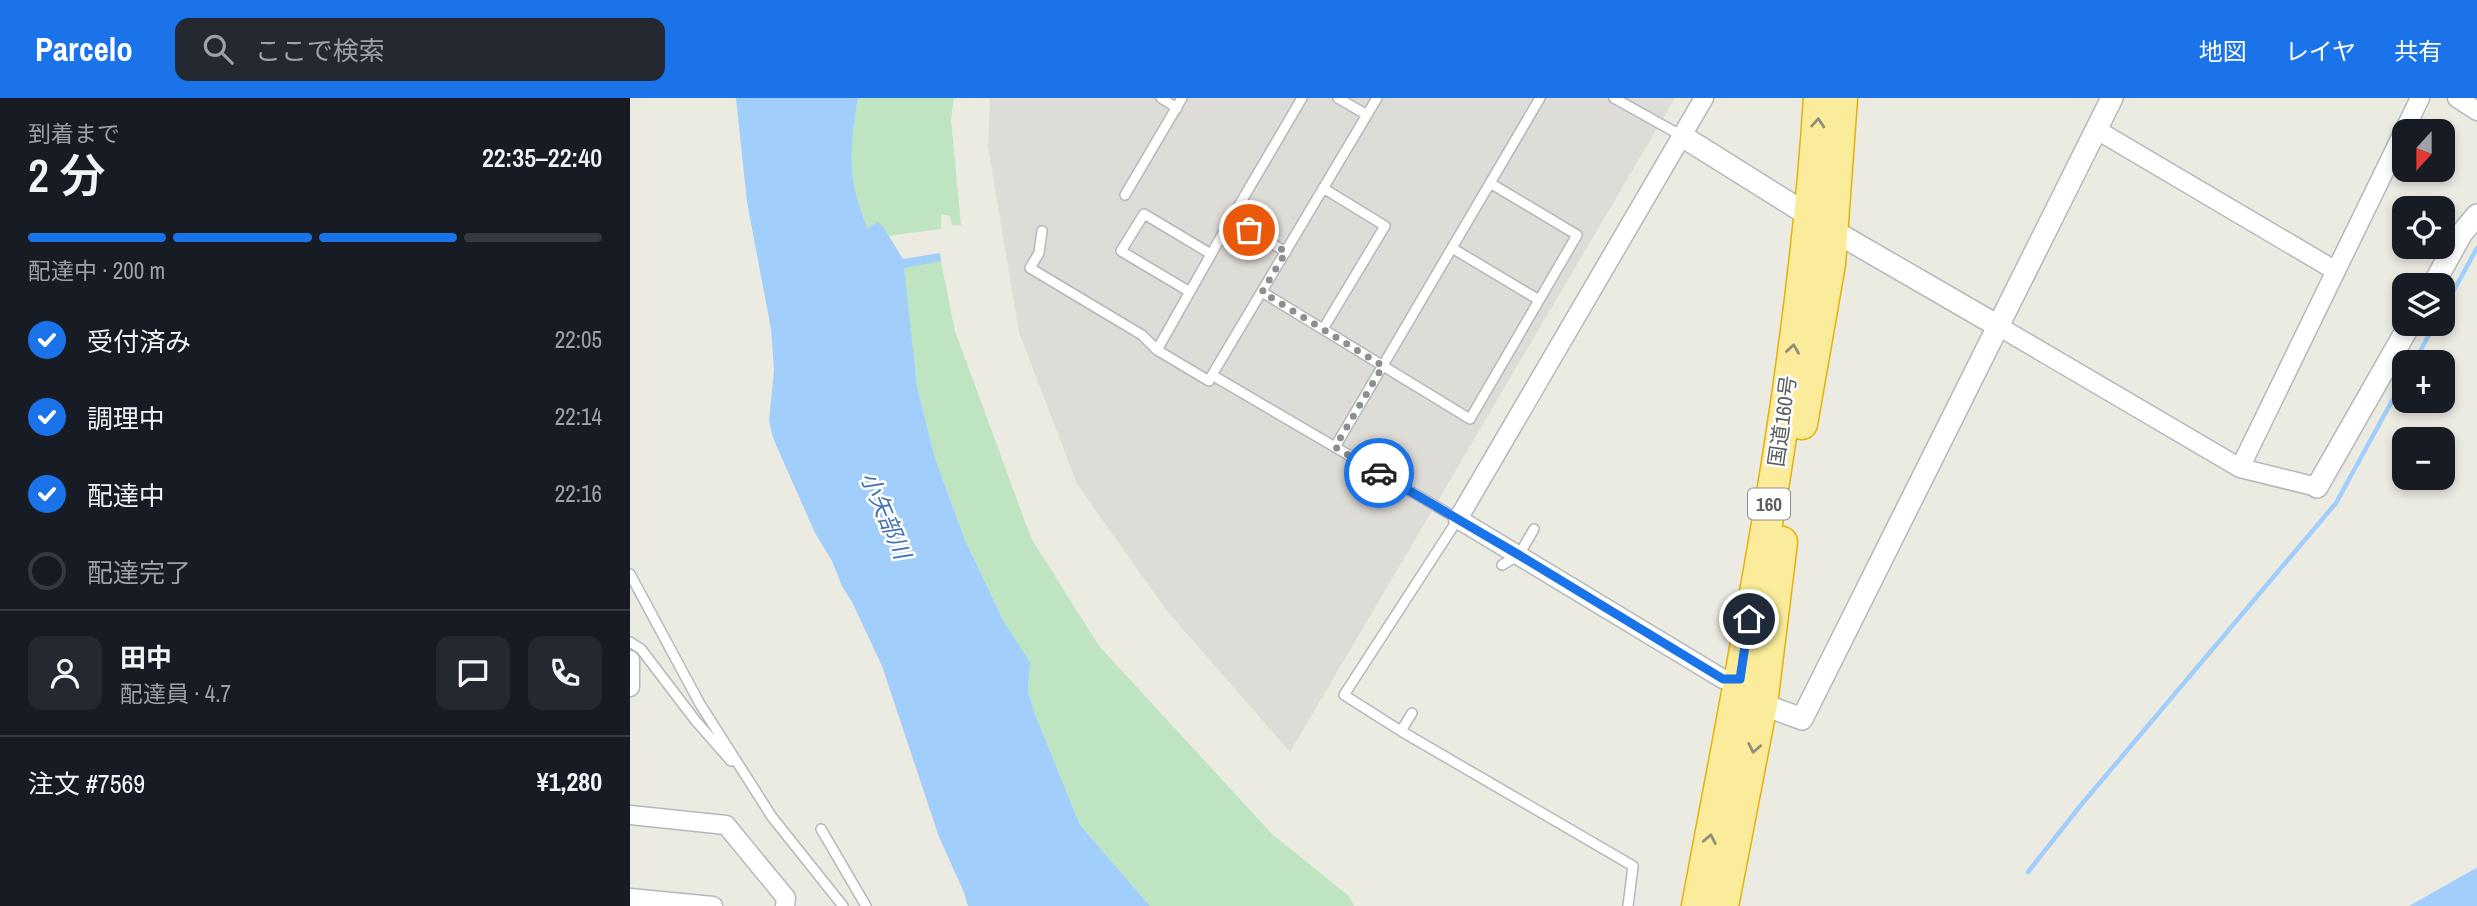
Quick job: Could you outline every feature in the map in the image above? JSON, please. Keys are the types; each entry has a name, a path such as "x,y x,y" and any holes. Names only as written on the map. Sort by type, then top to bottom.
{"highway":[{"name":"国道160号","path":"1724,906 1762,704 1785,518 1830,264 1821,222 1819,98"},
{"name":"国道160号","path":"1698,906 1842,98"}],"street":[{"path":"1704,98 1458,519 1723,679 1740,679"},
{"path":"1762,704 1802,719 2112,98"},
{"path":"2240,468 2420,98"},
{"path":"2457,98 2477,111"},
{"path":"2096,130 2336,271"},
{"path":"1682,136 1708,157 2240,468 2317,487 2403,336"},
{"path":"2439,273 2462,233 2477,215"},
{"path":"630,660 630,687"},
{"path":"630,815 726,825 786,898 785,906"},
{"path":"630,898 713,906"}],"lane":[{"path":"1161,98 1177,107"},
{"path":"1125,195 1182,98"},
{"path":"1157,350 1302,98"},
{"path":"1338,98 1367,115"},
{"path":"1042,231 1039,253 1031,268 1142,335 1157,350 1209,381 1377,98"},
{"path":"1335,447 1540,98"},
{"path":"1614,98 1631,102 1682,136"},
{"path":"1262,292 1470,419 1577,236 1490,183"},
{"path":"1323,188 1385,226 1323,329"},
{"path":"1190,292 1121,251 1144,214 1211,254"},
{"path":"1231,219 1286,252"},
{"path":"1452,248 1539,300"},
{"path":"1212,375 1458,519 1344,695 1633,866 1628,906"},
{"path":"1502,565 1519,555 1534,529"},
{"path":"630,574 700,704 772,817 843,906"},
{"path":"630,642 641,649 695,720 751,784"},
{"path":"1401,731 1412,713"},
{"path":"821,829 866,906"}],"shaded area":[{"path":"990,98 1675,98 1290,752 1167,611 1077,484 1019,332 988,146"}],"green space":[{"path":"858,98 954,98 951,119 961,225 952,225 950,216 941,214 941,229 887,236 882,225 867,229 855,192 852,165"},
{"path":"941,261 955,331 1031,538 1099,646 1272,834 1349,896 1354,906 1150,906 1080,825 1035,714 1028,691 1030,663 1004,622 965,540 935,458 917,386 903,267"}],"water":[{"name":"小矢部川","path":"736,98 858,98 852,165 855,191 867,229 877,222 882,225 903,259 940,253 941,261 904,268 917,386 935,458 965,540 1004,622 1030,662 1028,691 1035,714 1080,825 1150,906 968,906 939,837 882,666 832,561 815,533 773,438 769,420 774,371 771,329 747,202"},
{"path":"2477,868 2477,906 2409,906 2469,872"}],"waterway":[{"path":"2455,288 2477,248"},
{"path":"2421,350 2428,336"},
{"path":"2028,872 2081,805 2336,503 2392,401"}],"way so far":[{"path":"1249,230 1286,252 1262,292 1383,366 1335,447 1379,473"}],"route":[{"path":"1379,473 1723,679 1740,679 1749,619"}]}
